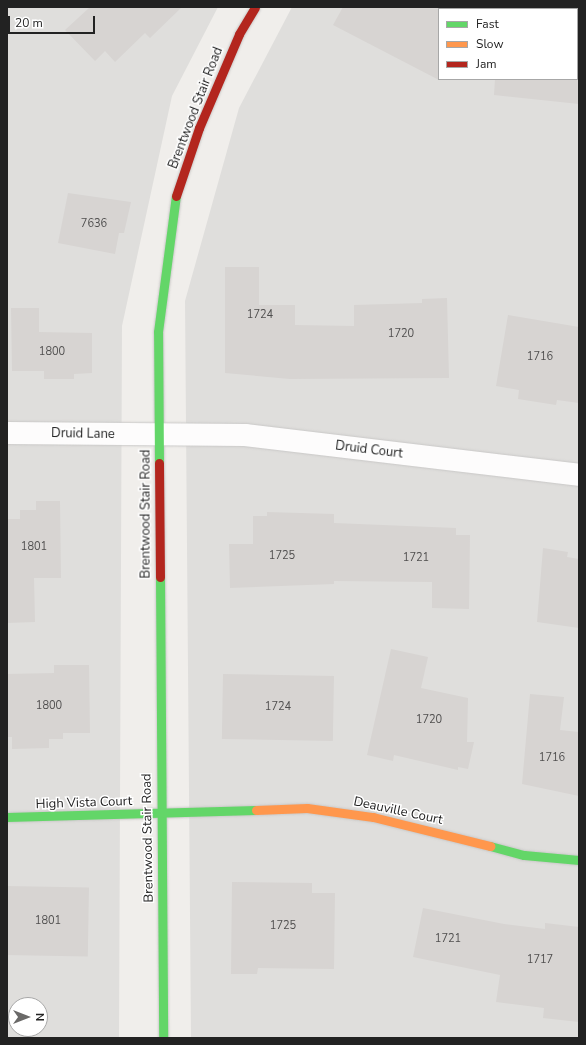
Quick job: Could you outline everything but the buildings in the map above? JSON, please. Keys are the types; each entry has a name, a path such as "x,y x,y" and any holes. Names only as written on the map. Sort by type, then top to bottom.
{"main road":[{"name":"Brentwood Stair Road","path":"163,1038 158,332 172,210 199,128 238,34 255,7"},
{"name":"Deauville Court","path":"161,813 307,808 373,817 524,855 579,860"},
{"name":"High Vista Court","path":"7,818 161,813"}],"street":[{"name":"Druid Lane","path":"7,433 158,435"},
{"name":"Druid Court","path":"158,435 245,435 579,475"}],"shaded area":[{"path":"7,7 218,7 172,96 122,326 119,1038 7,1038"},
{"path":"292,7 579,7 579,1038 191,1038 185,301 239,108"}],"traffic: fast":[{"path":"159,463 158,332 176,196"},
{"path":"160,577 163,1038"},
{"path":"7,817 256,810"},
{"path":"490,846 524,855 579,860"}],"traffic: slow":[{"path":"256,810 307,808 373,817 490,846"}],"traffic: jam":[{"path":"176,196 199,128 239,34 255,7"},
{"path":"159,463 160,577"}]}
